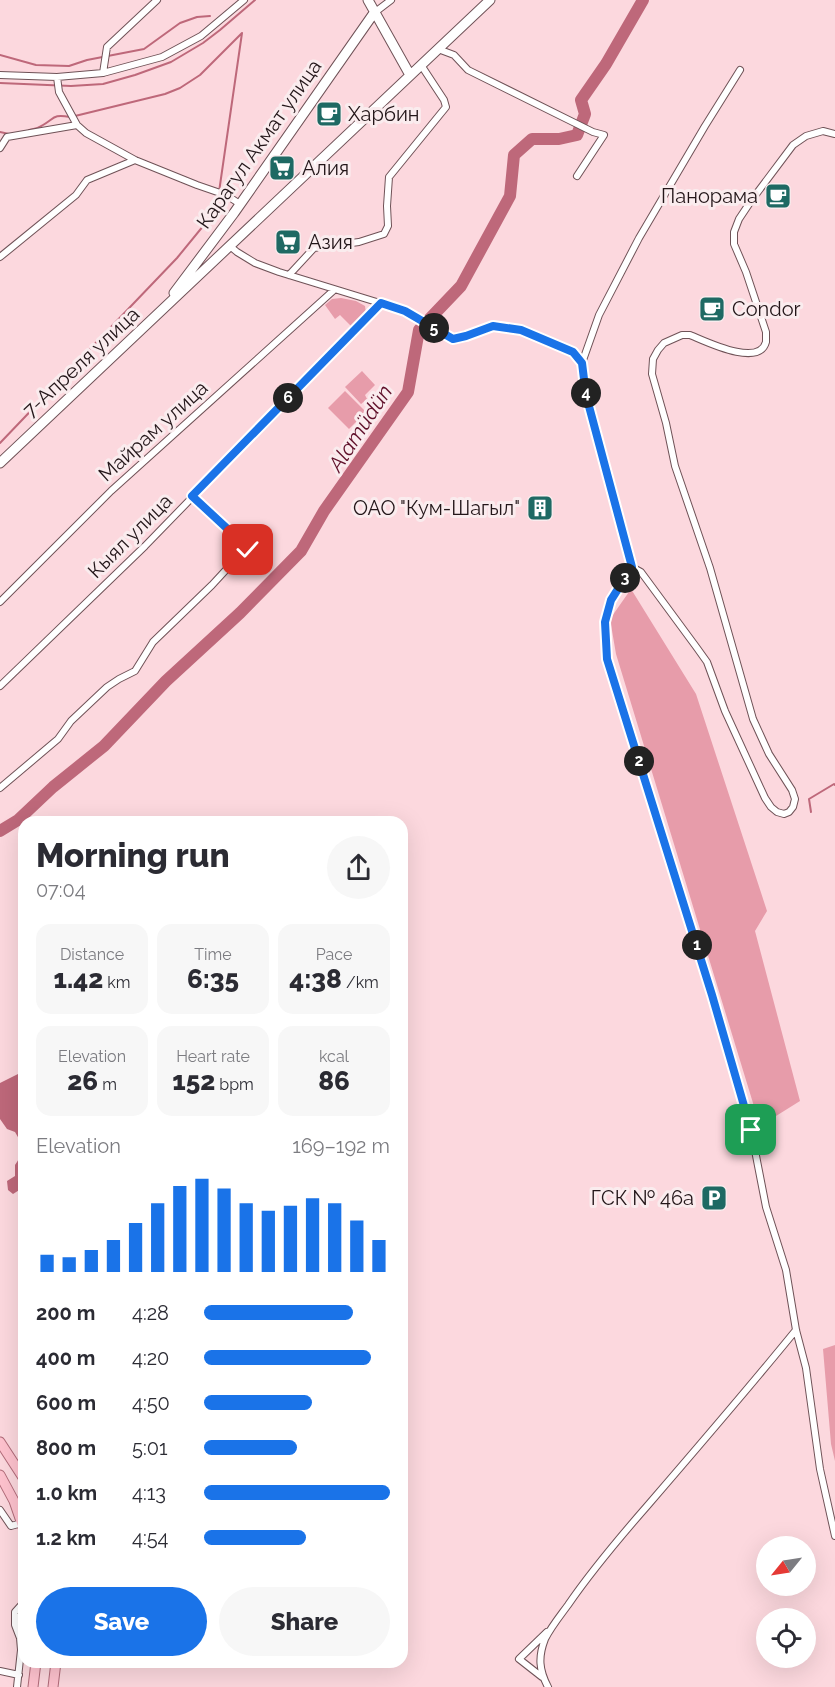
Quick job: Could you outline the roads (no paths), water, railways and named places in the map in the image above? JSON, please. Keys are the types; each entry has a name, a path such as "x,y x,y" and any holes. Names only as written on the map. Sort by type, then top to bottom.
{"main road":[{"path":"368,0 410,75"},
{"path":"160,312 490,0"},
{"name":"Карагул Акмат улица","path":"160,312 240,204 374,13"},
{"name":"7-Апреля улица","path":"0,463 160,312"},
{"path":"0,1442 18,1470"},
{"path":"0,1475 18,1513"},
{"path":"33,1687 35,1668"},
{"path":"53,1687 55,1668"}],"street":[{"path":"103,74 107,47 157,0"},
{"path":"0,75 57,77 103,74 162,57 201,36 244,0"},
{"name":"Карагул Акмат улица","path":"374,13 391,0"},
{"path":"438,49 454,55 468,70 593,132 604,135 578,176"},
{"path":"289,275 314,248 359,242 384,234 388,226 389,177 447,107 421,65"},
{"path":"740,70 639,238 599,315 582,363 586,395 632,567 641,572 707,662 725,711 765,798 771,807 784,814 793,807 795,799 792,790 769,754 753,719 710,568 675,466 666,423 652,375 653,359 664,343 682,335 690,335 750,354 758,352 763,347 766,342 766,332 734,244 734,232 745,210 793,145 814,133 823,131 835,134"},
{"path":"57,77 59,92 77,125 86,133 135,160 226,195 240,204"},
{"path":"0,148 4,136 77,125"},
{"path":"0,257 76,195 87,180 135,160"},
{"path":"231,247 255,263 405,311 453,339 493,326 521,330 573,352 582,363"},
{"name":"Майрам улица","path":"0,602 111,491 334,290"},
{"name":"Кыял улица","path":"0,686 145,546 381,303"},
{"path":"0,788 58,739 71,722 107,687 135,671 153,642 236,559 248,550 192,496"},
{"path":"632,567 611,600 605,622 607,659 709,985 751,1130 766,1207 786,1269 796,1330 806,1368 820,1469 835,1536"},
{"path":"548,1687 539,1661 551,1628 617,1541 720,1423 796,1330"},
{"path":"0,1510 11,1526 18,1527"},
{"path":"18,1609 15,1612 15,1625 18,1633"},
{"path":"543,1678 519,1659 551,1628"},
{"path":"17,1687 19,1668"},
{"path":"0,1671 18,1676"}],"waterway":[{"path":"0,83 71,86 103,84 135,75 171,62 203,43 255,0"},
{"name":"Alamüdün","path":"22,816 53,787 104,746 166,681 240,613 301,551 324,511 408,392 419,330 461,286 510,196 514,155 532,139 559,139 577,135 585,114 581,100 606,64 643,0"},
{"path":"0,55 36,65 69,66 87,60 144,49 180,23 197,17 210,16"},
{"path":"75,116 165,94 180,88 200,75 242,33"},
{"path":"0,443 177,258 213,214 219,192 242,33"},
{"path":"29,130 40,127 57,116 70,117"},
{"path":"0,132 9,134"},
{"path":"811,812 809,799 835,785"},
{"name":"Alamüdün","path":"0,831 18,820"}],"place":[{"name":"Харбин","path":"329,114"},
{"name":"Алия","path":"282,168"},
{"name":"Панорама","path":"778,196"},
{"name":"Азия","path":"288,242"},
{"name":"Condor","path":"712,309"},
{"name":"ОАО \"Кум-Шагыл\"","path":"540,508"},
{"name":"ГСК № 46а","path":"714,1198"}]}
